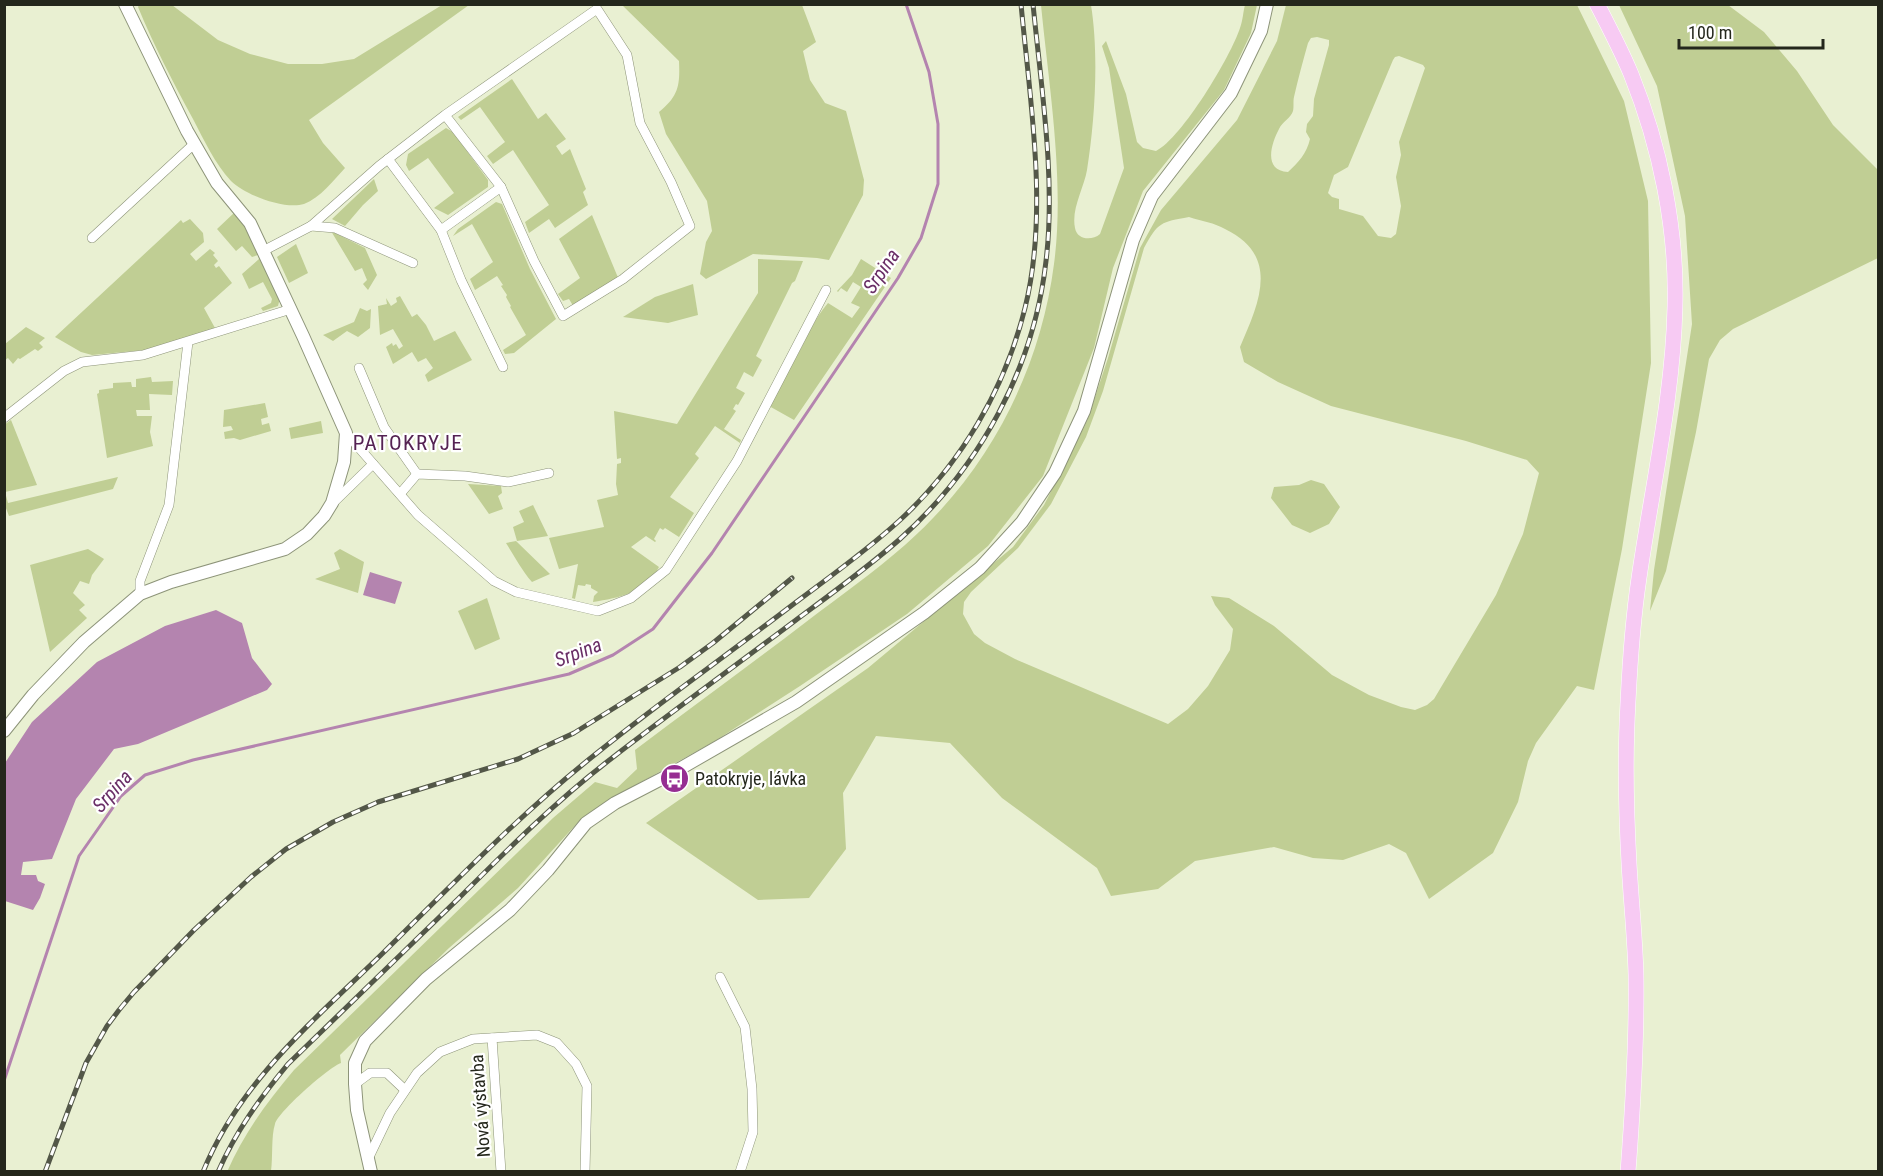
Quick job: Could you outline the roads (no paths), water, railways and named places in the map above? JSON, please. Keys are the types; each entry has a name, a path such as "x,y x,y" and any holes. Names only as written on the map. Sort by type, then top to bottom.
{"main road":[{"path":"1597,4 1631,74 1654,143 1665,193 1672,244 1675,304 1667,402 1638,580 1628,703 1626,777 1636,978 1635,1069 1628,1172"}],"street":[{"path":"125,4 217,183 250,224 346,433 418,515 494,581 516,592 598,611 631,598 666,570 737,461 826,290"},
{"path":"369,1165 357,1110 355,1063 365,1041 426,979 510,910 548,870 586,823 615,803 669,775 796,702 924,613 980,568 1022,522 1055,473 1084,411 1133,240 1152,196 1231,93 1261,31 1267,4"},
{"path":"263,250 310,226 388,159 446,115 597,9 627,55 640,123 671,182 690,226 623,279 563,316 534,261 501,187 446,115"},
{"path":"92,238 195,143"},
{"path":"388,159 441,230 461,280 503,367"},
{"path":"441,230 501,187"},
{"path":"310,226 335,228 413,263"},
{"path":"4,418 64,371 82,362 143,355 291,309"},
{"path":"140,594 140,581 169,505 188,342"},
{"path":"359,368 384,428 417,474"},
{"path":"332,503 344,462 346,433"},
{"path":"4,731 33,695 84,642 140,594 171,582 285,549 307,534 324,516 332,503 373,464"},
{"path":"417,474 465,476 508,482 549,473"},
{"path":"400,494 417,474"},
{"path":"720,977 745,1027 752,1089 753,1132 740,1172"},
{"name":"Nová výstavba","path":"369,1165 390,1113 417,1073 440,1052 473,1039 537,1035 557,1043 576,1064 587,1086 585,1172"},
{"name":"Nová výstavba","path":"492,1038 501,1172"},
{"path":"355,1084 370,1073 387,1073 405,1090"}],"waterway":[{"name":"Srpina","path":"4,1081 79,856 121,796 145,775 193,760 569,674 613,655 653,629 712,553 898,278 921,238 938,184 938,124 929,72 906,4"}],"railway":[{"path":"203,1172 238,1108 282,1052 488,849 569,776 621,734 846,565 886,532 921,499 961,450 978,424 1006,367 1025,308 1032,271 1037,195 1033,118 1021,4"},
{"path":"218,1172 249,1115 288,1064 514,844 552,808 612,758 836,591 900,539 929,511 978,448 1016,377 1040,301 1046,261 1049,230 1048,166 1033,4"},
{"path":"45,1172 86,1063 107,1026 134,992 194,930 251,877 286,849 333,822 378,802 518,759 574,733 680,667 792,578"}],"place":[{"name":"Patokryje, lávka","path":"674,778"}],"district":[{"name":"PATOKRYJE","path":"408,443"}]}
